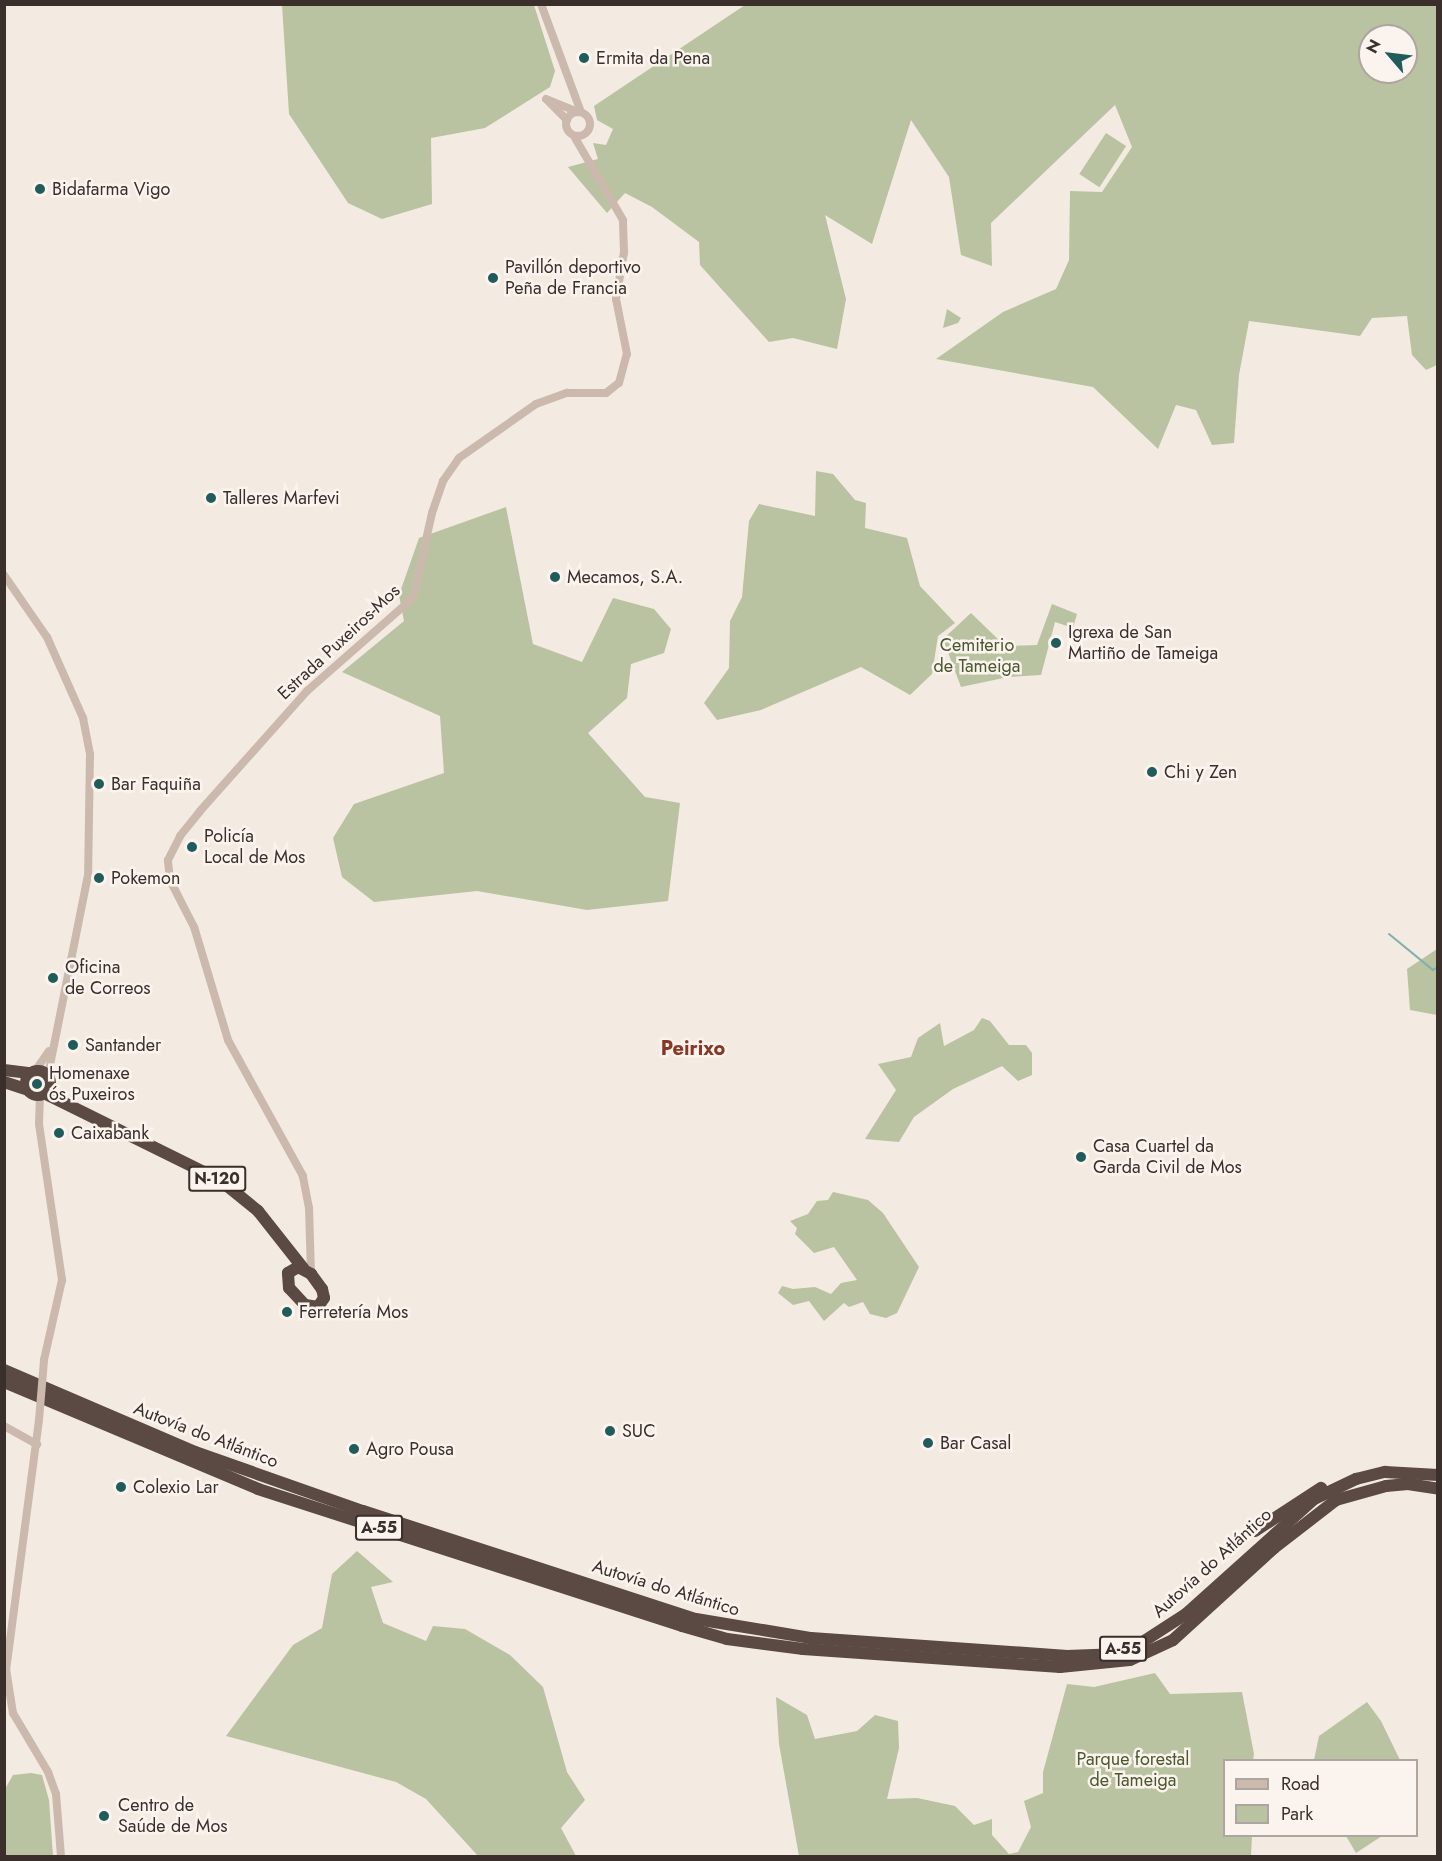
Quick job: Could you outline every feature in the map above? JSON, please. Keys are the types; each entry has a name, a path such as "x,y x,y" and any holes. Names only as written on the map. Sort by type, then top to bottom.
{"highway":[{"name":"N-120","path":"4,1070 32,1072 45,1087 73,1108 220,1180 258,1211 298,1267"},
{"path":"28,1090 26,1079 32,1072"},
{"name":"N-120","path":"4,1082 28,1090 45,1087"},
{"path":"281,1243 298,1267"},
{"name":"Autovía do Atlántico","path":"4,1370 243,1471 763,1639"},
{"name":"Autovía do Atlántico","path":"4,1382 258,1489 682,1626 763,1639 965,1661 1084,1667 1130,1660 1153,1651 1191,1626 1274,1548 1336,1500 1386,1486 1408,1484 1437,1489"},
{"path":"1255,1531 1299,1498 1337,1480 1385,1472"},
{"name":"Autovía do Atlántico","path":"803,1643 1067,1656 1100,1655 1138,1645 1186,1614 1314,1500 1356,1479 1385,1472 1437,1475"},
{"path":"938,1667 965,1661"},
{"path":"1010,1664 1069,1676"}],"street":[{"path":"542,4 579,112"},
{"path":"546,99 579,112 591,124 577,136 568,130 567,120 546,99"},
{"path":"567,120 579,112"},
{"name":"Estrada Puxeiros-Mos","path":"308,1250 309,1208 303,1176 228,1040 194,927 170,880 168,860 180,836 200,811 307,691 412,598 432,513 443,481 459,458 536,404 567,393 606,393 619,383 627,354 616,299 624,252 623,219 577,136"},
{"path":"4,575 47,637 83,718 90,754 88,875 38,1113 62,1280 44,1360 37,1444 10,1624 7,1688 13,1713 53,1782 61,1857"},
{"path":"32,1072 51,1048"},
{"path":"298,1267 308,1250"},
{"path":"298,1267 308,1250"},
{"path":"4,1426 37,1444"}],"green space":[{"path":"282,5 534,5 555,71 550,87 485,128 431,138 432,204 382,219 348,203 289,114"},
{"path":"745,5 1437,5 1437,365 1426,370 1412,355 1407,316 1372,318 1360,336 1249,321 1239,375 1234,443 1212,445 1196,410 1176,405 1158,449 1093,387 936,359 1003,312 1056,289 1069,260 1070,191 1102,192 1132,147 1115,105 991,223 992,266 961,255 949,177 911,120 872,244 825,215 846,299 837,349 793,338 769,342 700,265 699,242 652,207 625,193 607,213 568,167 598,159 593,143 606,145 613,129 597,120 594,106"},
{"path":"1106,133 1126,146 1099,187 1079,174"},
{"path":"947,309 961,318 958,323 943,328"},
{"path":"816,471 833,474 855,500 866,503 865,528 907,538 920,586 955,623 938,636 932,674 910,695 861,667 761,710 717,720 704,703 729,668 730,621 742,597 749,521 759,504 815,516"},
{"path":"506,507 533,644 582,662 613,598 654,609 671,629 664,653 631,664 627,698 588,733 645,797 680,803 668,901 587,910 477,891 374,902 342,877 333,838 354,804 444,773 440,716 342,672 404,621 399,595 419,538"},
{"name":"Cemiterio de Tameiga","path":"1052,604 1077,614 1073,628 1055,622 1041,675 1008,677 961,687 943,639 971,613 1005,646 1037,645"},
{"path":"1437,949 1437,1015 1410,1010 1407,969"},
{"path":"982,1018 990,1021 1009,1045 1026,1045 1032,1053 1032,1075 1018,1081 1002,1066 953,1089 914,1117 899,1142 865,1139 896,1090 878,1064 911,1057 918,1038 940,1023 944,1046 974,1030"},
{"path":"833,1192 868,1200 883,1213 919,1267 897,1313 886,1318 870,1314 863,1302 849,1307 844,1303 824,1321 809,1301 793,1305 778,1293 782,1286 793,1289 815,1287 831,1294 841,1283 857,1280 834,1247 814,1253 795,1234 797,1228 790,1221 808,1214 817,1201 828,1200"},
{"path":"357,1551 393,1582 371,1587 383,1623 426,1641 433,1626 465,1629 510,1655 543,1687 567,1772 585,1800 561,1828 576,1856 478,1856 426,1799 396,1782 226,1736 293,1645 322,1628 332,1574"},
{"name":"Parque forestal de Tameiga","path":"1155,1673 1170,1694 1242,1692 1254,1754 1253,1759 1223,1759 1223,1837 1252,1837 1251,1856 799,1856 779,1744 776,1697 807,1715 815,1739 857,1731 875,1715 898,1721 899,1748 887,1799 917,1798 955,1806 974,1825 992,1819 992,1835 1009,1854 1018,1852 1031,1827 1024,1801 1043,1793 1043,1772 1067,1684 1094,1687"},
{"path":"1367,1702 1381,1721 1400,1759 1314,1759 1319,1736"},
{"path":"31,1773 42,1775 49,1800 53,1856 5,1856 5,1789 13,1775"},
{"path":"1347,1837 1380,1837 1356,1853"}],"waterway":[{"path":"1389,934 1433,970 1438,967"}],"place":[{"name":"Ermita da Pena","path":"584,58"},
{"name":"Bidafarma Vigo","path":"40,189"},
{"name":"Pavillón deportivo Peña de Francia","path":"493,278"},
{"name":"Talleres Marfevi","path":"211,498"},
{"name":"Mecamos, S.A.","path":"555,577"},
{"name":"Igrexa de San Martiño de Tameiga","path":"1056,643"},
{"name":"Chi y Zen","path":"1152,772"},
{"name":"Bar Faquiña","path":"99,784"},
{"name":"Policía Local de Mos","path":"192,847"},
{"name":"Pokemon","path":"99,878"},
{"name":"Oficina de Correos","path":"53,978"},
{"name":"Santander","path":"73,1045"},
{"name":"Homenaxe ós Puxeiros","path":"37,1084"},
{"name":"Caixabank","path":"59,1133"},
{"name":"Casa Cuartel da Garda Civil de Mos","path":"1081,1157"},
{"name":"Ferretería Mos","path":"287,1312"},
{"name":"SUC","path":"610,1431"},
{"name":"Bar Casal","path":"928,1443"},
{"name":"Agro Pousa","path":"354,1449"},
{"name":"Colexio Lar","path":"121,1487"},
{"name":"Centro de Saúde de Mos","path":"104,1816"}],"district":[{"name":"Peirixo","path":"693,1048"}]}
